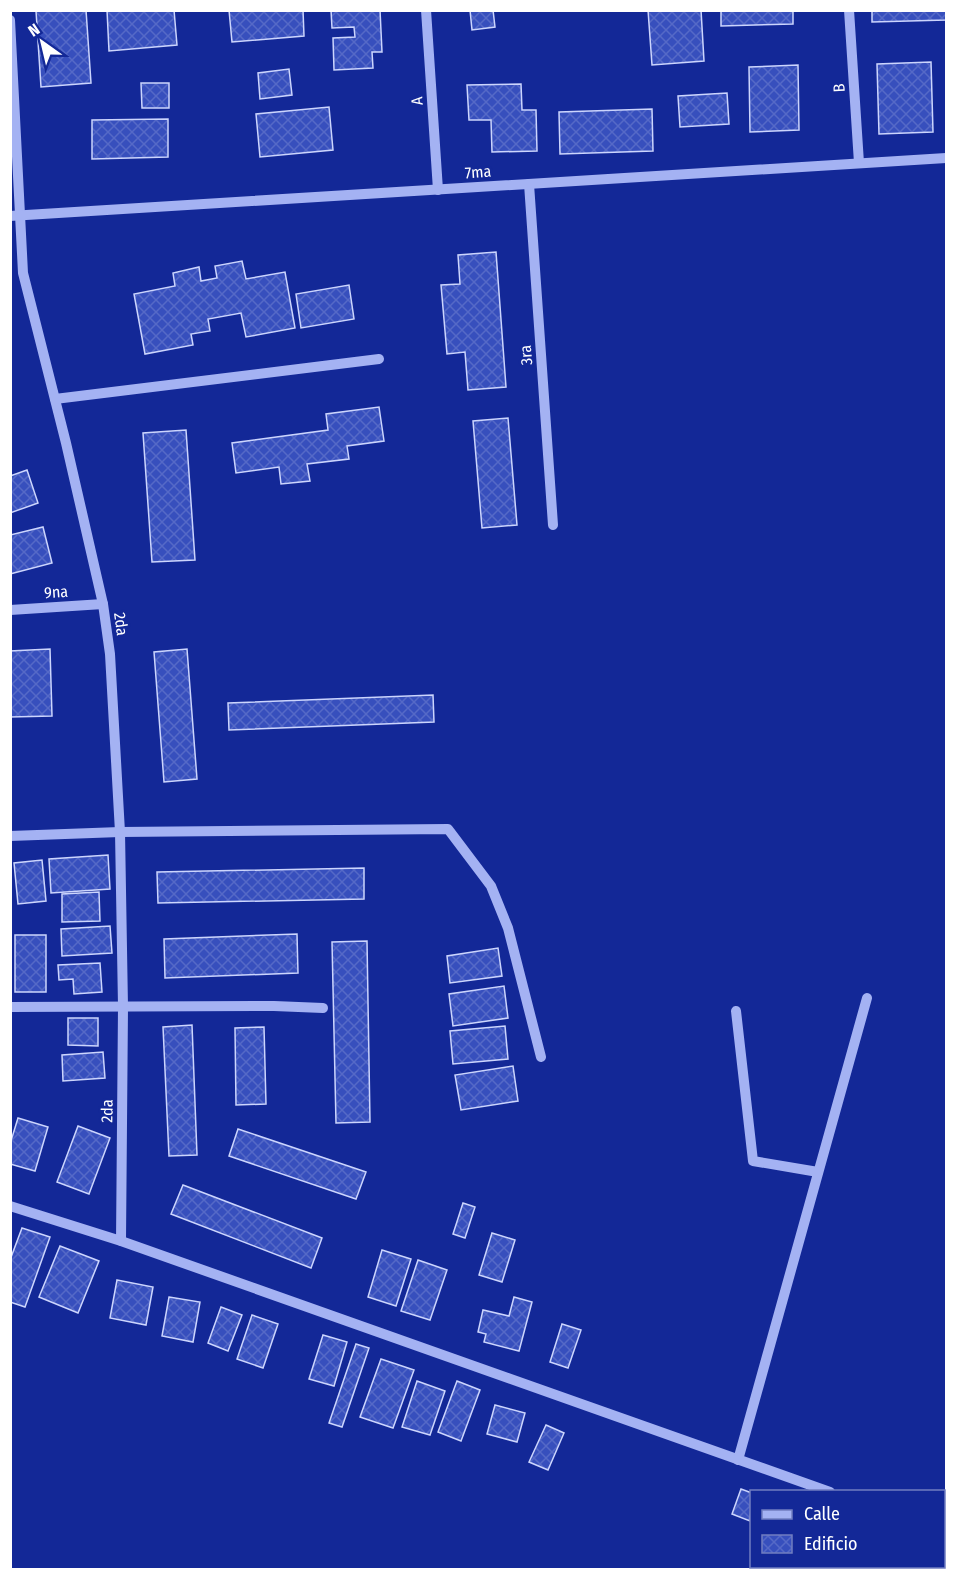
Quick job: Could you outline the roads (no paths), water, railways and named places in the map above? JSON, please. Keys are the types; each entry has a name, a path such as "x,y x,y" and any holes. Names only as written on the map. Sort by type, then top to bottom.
{"street":[{"name":"A","path":"426,10 438,190"},
{"name":"B","path":"849,10 859,163"},
{"name":"2da","path":"10,21 16,216 23,273 103,604 110,654 120,832 123,1007 121,1241"},
{"name":"7ma","path":"16,216 946,158"},
{"name":"3ra","path":"529,184 553,525"},
{"path":"55,399 379,359"},
{"name":"9na","path":"10,610 103,604"},
{"path":"10,836 120,832 448,829 491,886 508,928 541,1057"},
{"path":"738,1460 867,998"},
{"path":"10,1007 274,1006 323,1008"},
{"path":"736,1011 753,1161 818,1172"},
{"path":"10,1206 121,1241 827,1490"}]}
